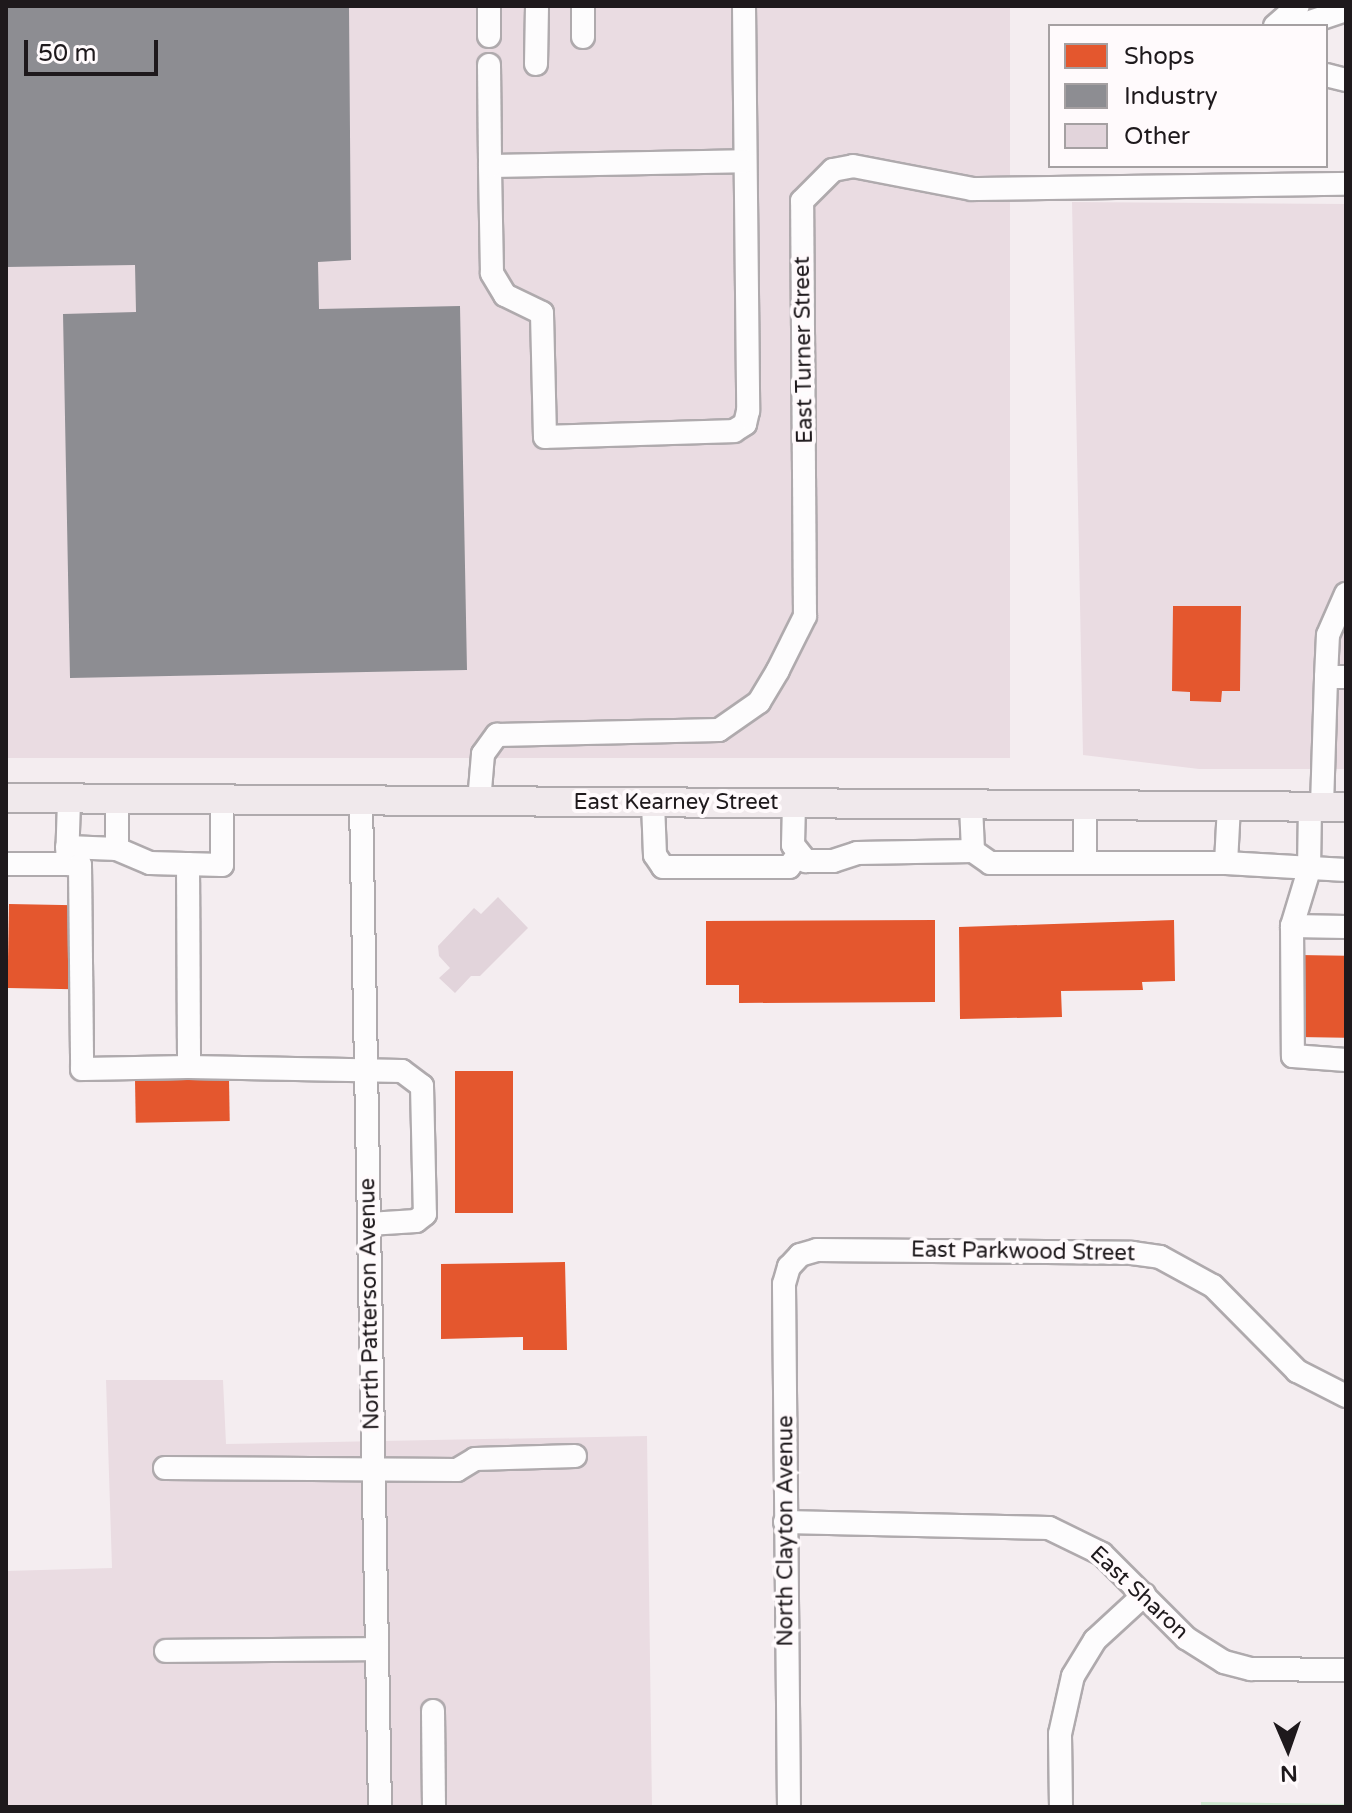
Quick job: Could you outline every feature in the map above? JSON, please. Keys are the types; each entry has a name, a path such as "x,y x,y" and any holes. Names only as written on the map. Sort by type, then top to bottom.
{"main road":[{"name":"East Kearney Street","path":"6,798 1326,806"}],"street":[{"path":"489,6 489,36"},
{"path":"536,64 537,6"},
{"path":"583,6 583,37"},
{"path":"489,65 492,273 505,295 542,313 545,437 734,431 745,424 744,6"},
{"path":"1277,24 1298,6"},
{"path":"1304,24 1346,10"},
{"path":"490,166 745,161"},
{"name":"East Turner Street","path":"479,802 483,754 497,735 719,730 759,702 778,670 805,616 807,409 802,201 833,170 853,166 972,189 1110,175 1346,184"},
{"path":"1346,594 1328,635 1336,677 1326,806 1292,926 1293,1056 1346,1060"},
{"path":"67,856 69,799"},
{"path":"117,799 117,849"},
{"path":"6,864 117,849 150,863 222,865 222,800"},
{"name":"North Patterson Avenue","path":"361,801 380,1807"},
{"path":"653,803 655,855 663,867 789,867 797,856 794,804"},
{"path":"971,805 973,851"},
{"path":"1085,805 1085,863"},
{"path":"1226,863 1229,806"},
{"path":"797,856 833,861 857,853 973,851 990,863 1226,863 1346,870"},
{"path":"67,856 80,865 82,1069 189,1067 366,1071 415,1077 425,1097 425,1214 416,1221 369,1224"},
{"path":"188,864 189,1067"},
{"path":"1292,926 1346,927"},
{"name":"East Parkwood Street","path":"796,1258 817,1250 1132,1253 1160,1257 1213,1286 1297,1371 1346,1396"},
{"name":"North Clayton Avenue","path":"789,1807 784,1284 796,1258"},
{"path":"165,1468 457,1470 475,1459 575,1456"},
{"name":"East Sharon","path":"785,1522 1049,1528 1102,1554 1186,1638 1224,1662 1251,1669 1346,1670"},
{"path":"1061,1807 1060,1734 1073,1676 1095,1640 1144,1595"},
{"path":"166,1651 377,1649"},
{"path":"433,1711 434,1807"}],"shaded area":[{"path":"6,6 1010,6 1010,758 6,758"},
{"path":"1072,202 1346,204 1346,769 1199,769 1083,755"},
{"path":"106,1380 223,1380 226,1444 647,1436 652,1807 6,1807 6,1571 112,1568"}],"green space":[{"path":"1201,1802 1346,1804 1346,1807 1201,1807"}],"building: Shops":[{"path":"1173,606 1241,606 1240,691 1222,691 1221,702 1190,701 1190,692 1172,691"},
{"path":"9,904 75,905 74,989 8,988"},
{"path":"935,920 935,1002 739,1003 739,985 706,985 706,921"},
{"path":"1174,920 1175,981 1142,982 1143,990 1061,991 1062,1017 960,1019 959,927"},
{"path":"1300,955 1346,956 1345,1038 1299,1037"},
{"path":"455,1071 513,1071 513,1213 455,1213"},
{"path":"229,1079 230,1121 136,1123 135,1081"},
{"path":"565,1262 567,1350 523,1350 523,1337 441,1339 441,1264"}],"building: Industry":[{"path":"6,6 349,6 351,260 318,262 319,309 460,306 467,670 70,678 63,314 136,312 135,265 6,267"}],"building: Other":[{"path":"498,897 528,928 480,976 471,976 455,993 439,978 450,968 439,956 438,946 474,908 481,914"}]}
